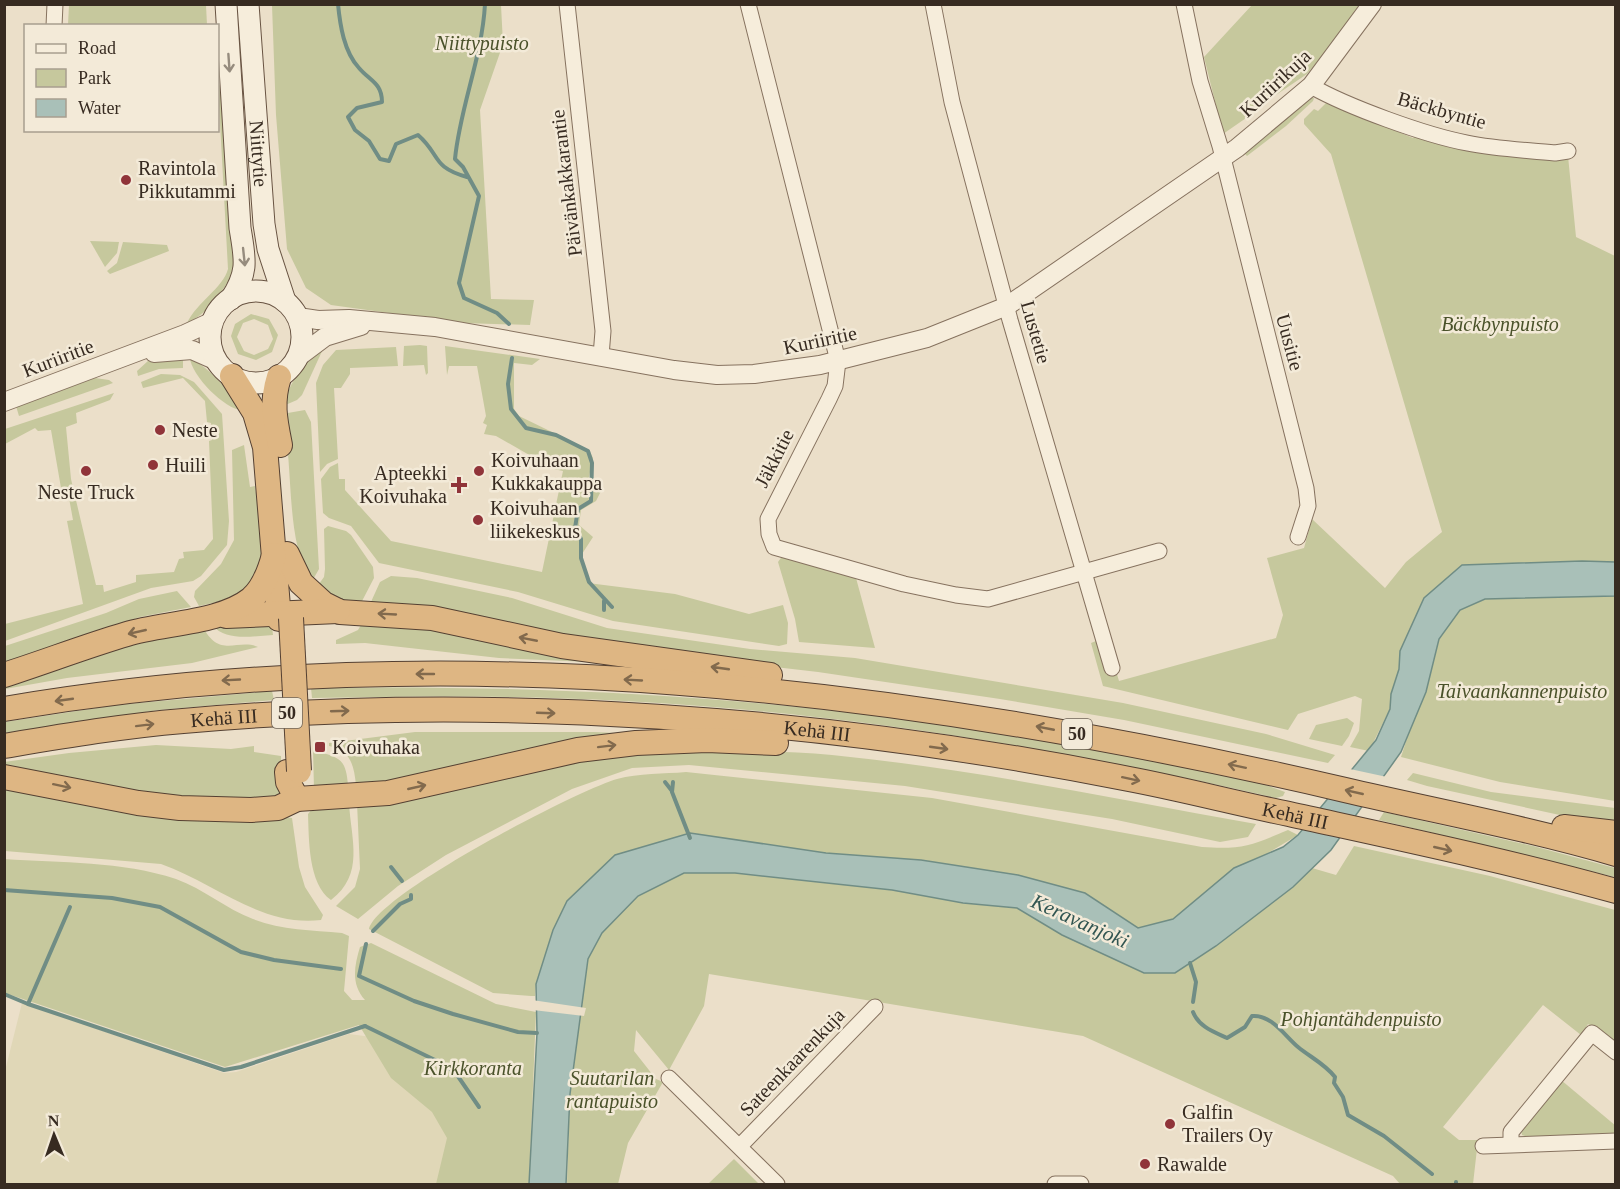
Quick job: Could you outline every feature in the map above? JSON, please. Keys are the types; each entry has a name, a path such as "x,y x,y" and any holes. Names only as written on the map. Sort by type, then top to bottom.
{"highway":[{"path":"224,369 261,427 281,554 301,583 324,604 340,612"},
{"path":"279,377 273,398 273,411 281,452 281,554 293,772 297,799"},
{"path":"4,675 129,634 225,611 252,598 281,554"},
{"path":"194,620 340,612 432,618 562,646 786,677 859,700"},
{"name":"Kehä III","path":"4,709 164,686 336,674 484,674 660,681 859,700 1033,725 1294,778 1461,815 1616,855"},
{"name":"Kehä III","path":"4,746 178,721 336,711 417,710 662,718 881,739 1129,779 1386,836 1616,891"},
{"path":"4,777 138,803 180,808 251,810 278,808 297,799 405,790 507,764 578,750 636,743 881,739"},
{"path":"1461,815 1616,833"}],"main road":[{"name":"Niittytie","path":"226,4 240,228 245,260 243,281 231,299"},
{"name":"Niittytie","path":"248,4 264,224 268,249 291,309"},
{"path":"245,292 262,292 291,309 302,334 297,358 279,377 255,383 224,369 210,336 213,321 231,299 245,292"}],"street":[{"path":"54,24 55,4"},
{"name":"Päivänkakkarantie","path":"567,4 603,331 601,356"},
{"name":"Jäkkitie","path":"747,4 838,361 835,386 768,519 769,534 774,547 892,581 972,598 988,599 1159,551"},
{"name":"Lustetie","path":"933,4 952,102 1007,306 1112,668"},
{"name":"Uusitie","path":"1184,4 1200,81 1223,158 1306,488 1308,506 1298,537"},
{"name":"Kuriirikuja","path":"1223,158 1311,86 1372,4"},
{"name":"Bäckbyntie","path":"1311,86 1328,95 1381,115 1467,143 1555,153 1568,151"},
{"name":"Kuriiritie","path":"291,309 318,320 377,321 435,327 674,370 717,375 776,372 838,361 927,338 1007,306 1223,158"},
{"name":"Kuriiritie","path":"4,402 128,356 213,321"},
{"name":"Kuriiritie","path":"297,358 325,337 377,321"},
{"name":"Kuriiritie","path":"128,356 186,350 207,355 224,369"},
{"name":"Sateenkaarenkuja","path":"740,1146 875,1007"},
{"path":"1511,1144 1511,1132 1592,1033 1616,1052"},
{"path":"669,1078 777,1185"},
{"path":"1483,1146 1616,1141"},
{"path":"1055,1185 1081,1185"}],"shaded area":[{"path":"22,1003 224,1073 236,1072 349,1034 372,1037 434,1064 467,1184 5,1184 5,1071"}],"green space":[{"path":"69,5 206,5 207,24 68,24"},
{"name":"Niittypuisto","path":"272,5 501,5 503,44 480,110 491,299 534,300 530,325 462,323 331,305 306,288 287,249 276,115"},
{"path":"1252,5 1359,5 1337,38 1307,74 1255,109 1253,107 1247,113 1249,116 1223,134 1204,57"},
{"path":"221,85 237,264 217,298 203,313 187,323 191,315 221,282 228,269 219,86"},
{"path":"1311,97 1314,98 1313,101 1286,126 1247,156 1243,152"},
{"name":"Bäckbynpuisto","path":"1327,102 1413,138 1415,136 1546,160 1564,159 1568,156 1576,237 1615,256 1615,562 1462,565 1439,585 1400,651 1399,669 1391,694 1390,709 1369,751 1350,747 1359,731 1362,699 1355,696 1298,714 1288,730 1103,686 1091,643 1106,637 1119,681 1276,638 1283,615 1267,558 1304,548 1312,519 1385,588 1406,562 1442,532 1331,154 1304,124 1304,119 1314,109 1318,111"},
{"path":"90,241 119,242 117,253 105,267"},
{"path":"123,242 167,245 169,251 110,274 107,271 117,263"},
{"path":"251,314 269,319 278,335 272,352 256,360 238,354 231,336 235,324","holes":["254,319 268,325 273,339 268,349 254,355 244,351 237,337 243,323"]},
{"path":"404,346 427,346 428,373 426,375 424,365 403,366"},
{"path":"445,346 540,359 532,365 514,363 514,409 519,416 589,450 593,458 589,477 602,489 596,501 581,510 579,525 593,537 582,554 588,583 675,594 749,614 783,605 788,623 787,644 779,646 613,621 518,592 379,563 351,526 329,518 323,513 321,479 330,467 338,463 339,479 345,479 345,490 391,541 542,572 563,471 530,464 531,456 496,436 484,434 487,425 483,423 486,416 477,366 449,366 447,375"},
{"path":"396,347 398,366 350,368 350,374 341,388 334,388 338,459 327,464 320,472 316,383 323,365 336,350"},
{"path":"323,349 302,395 297,400 283,406 298,374"},
{"path":"183,356 183,368 159,369 138,376 137,371 148,361"},
{"path":"190,358 219,381 242,410 218,398 202,382"},
{"path":"161,374 180,375 194,382 222,414 229,521 227,545 201,576 193,581 151,588 5,641 5,624 83,604 67,521 73,520 67,487 61,488 51,430 38,431 35,428 5,444 5,429 114,393 110,400 76,413 77,423 66,427 71,479 96,585 103,585 104,592 136,582 136,575 174,572 179,559 184,558 183,552 204,550 213,539 209,441 212,440 211,423 207,422 205,401 183,378 143,388 141,382"},
{"path":"95,378 109,380 113,383 19,416 16,406"},
{"path":"305,410 311,422 319,569 311,583 297,544 293,523 286,435 282,414"},
{"path":"244,445 250,487 255,486 265,554 250,585 227,600 199,606 194,597 195,591 221,564 234,540 232,450"},
{"path":"328,526 346,531 351,535 373,567 374,578 361,603 342,602 316,588 324,577 324,529"},
{"path":"783,555 856,578 875,648 799,642 795,619 778,562"},
{"path":"391,576 417,578 512,598 607,628 750,649 855,658 1123,703 1266,734 1335,755 1328,763 1124,720 1000,699 818,672 638,651 370,604 380,582"},
{"path":"177,591 191,607 140,617 5,669 5,646 106,613 139,599"},
{"name":"Taivaankannenpuisto","path":"1615,596 1615,801 1500,782 1401,757 1439,639 1460,610 1485,599"},
{"path":"365,618 613,663 499,658 365,643 336,644 336,640 358,630"},
{"path":"271,619 273,635 232,636 212,625"},
{"path":"202,625 208,636 222,645 258,647 192,663 67,678 5,689 5,682 100,648"},
{"path":"311,688 464,688 616,693 844,712 963,727 1048,741 1261,783 1285,792 1283,796 1276,798 1115,764 952,735 788,714 706,706 546,698 429,696 312,698"},
{"path":"272,691 274,700 159,710 5,733 5,722 116,705"},
{"path":"1347,718 1354,723 1342,746 1309,739 1316,725"},
{"path":"415,732 617,733 616,737 420,778 356,785 354,771 347,755 329,746 329,743"},
{"path":"156,745 231,749 254,746 254,752 281,756 282,793 279,797 226,804 5,772 4,762"},
{"path":"313,750 335,757 343,764 348,786 314,789"},
{"path":"623,750 780,752 885,761 1045,785 1256,824 1248,837 1220,842 1112,819 905,786 689,765 632,768 572,789 446,855 398,886 358,919 336,906 355,887 360,869 357,803"},
{"path":"686,772 932,798 1202,847 1237,847 1288,830 1298,835 1210,888 1173,919 1138,928 1085,893 1018,875 921,860 826,853 690,833 536,984 535,996 493,993 369,929 380,913 406,892 441,869 563,802 595,787 625,777"},
{"path":"1413,773 1491,792 1615,808 1615,827 1407,780"},
{"path":"4,786 292,818 299,867 305,887 323,915 321,920 278,917 258,910 161,864 5,851"},
{"path":"349,803 354,856 352,868 342,890 331,900 323,893 314,872 308,814 313,808"},
{"path":"1384,812 1533,846 1615,868 1615,877 1379,820"},
{"name":"Pohjantähdenpuisto","path":"1354,846 1490,876 1615,910 1615,1046 1588,1024 1581,1035 1543,1005 1443,1127 1459,1140 1478,1140 1473,1184 1400,1184 1393,1176 1083,1036 709,974 704,1006 669,1070 636,1030 634,1051 656,1079 663,1082 628,1143 618,1184 567,1184 570,1094 588,959 602,933 638,896 684,873 735,873 892,890 963,903 1017,908 1062,935 1144,973 1175,973 1216,946 1293,887 1312,868 1336,875"},
{"name":"Kirkkoranta","path":"4,859 113,866 155,873 186,883 243,915 264,923 342,933 349,936 344,991 352,1000 365,1000 357,988 355,968 360,947 371,943 496,1004 536,1012 529,1184 436,1184 447,1138 432,1112 391,1078 359,1025 225,1067 5,993"},
{"path":"1561,1080 1616,1126 1615,1134 1527,1137 1522,1135 1521,1130"},
{"path":"734,1159 759,1184 708,1184"}],"water":[{"name":"Keravanjoki","path":"1615,562 1615,596 1485,599 1460,610 1439,639 1426,692 1401,752 1331,850 1293,887 1216,946 1175,973 1144,973 1062,935 1017,908 963,903 892,890 735,873 684,873 638,896 602,933 588,959 570,1094 566,1184 529,1184 537,1033 536,984 553,930 567,901 615,855 690,833 826,853 921,860 1018,875 1085,893 1138,928 1173,919 1234,868 1283,847 1298,835 1376,740 1390,709 1391,694 1399,669 1400,651 1424,598 1462,565"}],"pier":[{"path":"1350,769 1387,777 1365,807 1325,798"},
{"path":"532,1000 586,1008 584,1016 533,1010"}],"waterway":[{"path":"338,4 346,46 354,62 378,86 382,102 357,108 348,117 355,130 369,141 380,159 389,161 396,144 418,135 442,165 467,177"},
{"path":"485,4 480,44 461,120 455,159 463,167 479,196 459,283 464,298 497,313 509,324"},
{"path":"512,358 508,384 511,409 526,428 556,435 588,451 592,463 591,501 578,509 575,528 581,539 581,558 589,582 612,607"},
{"path":"604,601 604,610"},
{"path":"665,782 672,791"},
{"path":"673,782 672,792 690,838"},
{"path":"391,867 402,881"},
{"path":"4,890 112,898 160,907 241,952 274,960 341,969"},
{"path":"373,931 400,904 411,899 411,895"},
{"path":"28,1004 70,907"},
{"path":"366,944 359,976 414,1001 453,1014 518,1032 537,1033"},
{"path":"1190,963 1196,982 1193,1002"},
{"path":"4,994 224,1070 241,1067 365,1026"},
{"path":"1193,1012 1203,1025 1227,1038 1245,1027 1252,1016 1259,1016 1271,1022 1298,1047 1331,1072 1335,1077 1334,1083 1343,1097 1348,1115 1384,1136 1432,1174"},
{"path":"365,1026 455,1072 479,1107"}],"place":[{"name":"Ravintola Pikkutammi","path":"126,180"},
{"name":"Neste","path":"160,430"},
{"name":"Huili","path":"153,465"},
{"name":"Neste Truck","path":"86,471"},
{"name":"Koivuhaan Kukkakauppa","path":"479,471"},
{"name":"Apteekki Koivuhaka","path":"459,485"},
{"name":"Koivuhaan liikekeskus","path":"478,520"},
{"name":"Koivuhaka","path":"320,747"},
{"name":"Galfin Trailers Oy","path":"1170,1124"},
{"name":"Rawalde","path":"1145,1164"}],"park label":[{"name":"Suutarilan rantapuisto","path":"612,1090"}]}
